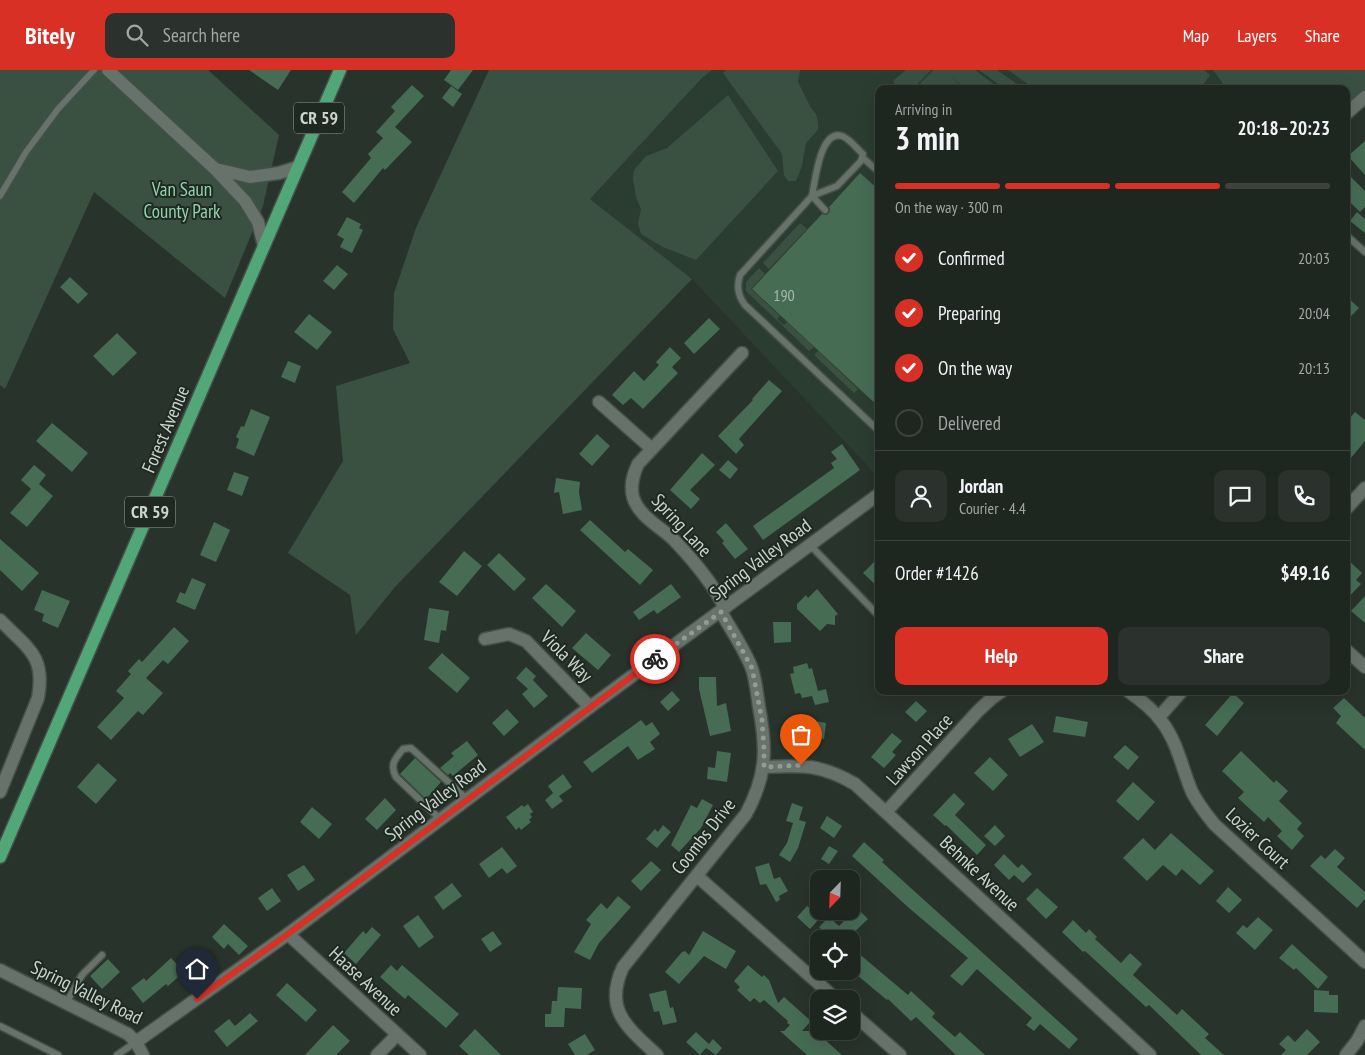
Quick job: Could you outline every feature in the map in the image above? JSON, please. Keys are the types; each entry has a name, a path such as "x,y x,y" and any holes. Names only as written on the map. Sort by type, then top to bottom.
{"main road":[{"name":"Forest Avenue","path":"0,857 340,70"}],"street":[{"path":"108,70 214,168 245,201 258,222 264,246"},
{"path":"1350,110 1365,97"},
{"path":"214,168 250,177 278,173 298,167"},
{"name":"Spring Lane","path":"723,610 718,593 702,573 674,540 644,514 633,498 631,486 638,464 742,353"},
{"path":"599,402 652,449"},
{"path":"1350,505 1365,488"},
{"name":"Spring Valley Road","path":"0,970 128,1034 136,1042 288,934 590,707 875,497"},
{"name":"Coombs Drive","path":"657,1055 628,1028 621,1017 616,1005 615,991 617,979 623,967 746,814 755,797 764,767 762,720 752,668 723,610"},
{"path":"0,620 34,655 40,670 41,685 38,698 0,792"},
{"name":"Viola Way","path":"485,639 509,634 526,641 590,707"},
{"path":"1350,654 1365,667"},
{"name":"Lawson Place","path":"886,812 978,711 996,695"},
{"path":"1134,695 1159,717 1178,695"},
{"name":"Lozier Court","path":"1159,717 1172,738 1193,795 1203,811 1214,824 1365,962"},
{"name":"Behnke Avenue","path":"764,767 801,765 821,768 838,774 855,784 1150,1055"},
{"path":"697,876 826,990"},
{"name":"Haase Avenue","path":"288,934 420,1055"},
{"path":"860,1020 900,1055"},
{"path":"1346,1055 1357,1041 1365,1026"},
{"path":"377,1055 397,1035"},
{"path":"136,1042 143,1055"}],"lane":[{"path":"0,196 26,152 58,108 94,70"},
{"path":"812,196 822,149 830,138 844,136 875,168"},
{"path":"863,158 837,186 812,196 740,275 737,284 741,300 875,427"},
{"path":"812,196 825,210"},
{"path":"1350,239 1365,252"},
{"path":"810,545 875,612"},
{"path":"441,820 393,772 393,762 403,749 411,748 468,800"},
{"path":"66,1003 82,975 102,955"},
{"path":"0,1026 58,1055"},
{"path":"117,1055 136,1042"}],"shaded area":[{"path":"712,70 1260,70 1276,85 875,85 875,474 692,279 590,199 702,78"}],"green space":[{"name":"Van Saun County Park","path":"0,70 208,70 279,135 263,206 225,298 94,192 5,389 0,385"},
{"path":"489,70 712,70 702,78 590,199 692,279 395,587 356,635 350,595 288,553 343,461 336,386 410,363 393,329 394,293 416,228"},
{"path":"726,70 800,70 798,82 816,114 818,130 806,143 802,166 796,181 788,181 784,175 782,154 723,73"},
{"path":"906,70 931,70 917,85 895,85 893,81"},
{"path":"933,70 975,70 995,85 961,85 949,74 958,85 919,85"},
{"path":"979,70 997,70 1018,85 1000,85"},
{"path":"1008,70 1204,70 1210,75 1203,85 1029,85"},
{"path":"1213,70 1365,70 1365,97 1350,110 1350,85 1223,85"},
{"path":"728,95 778,171 696,260 663,247 641,234 638,223 641,209 636,197 633,179 634,170 646,156 667,148"},
{"path":"800,223 807,229 769,269 763,263"},
{"path":"759,268 765,274 751,289 780,316 777,319 784,325 787,322 814,347 809,351 746,291 746,282"},
{"path":"818,351 858,389 854,393 814,355"}],"building":[{"path":"249,70 291,70 278,90"},
{"path":"451,70 473,70 458,90 444,80"},
{"path":"412,85 424,96 395,127 412,142 385,170 383,168 354,203 342,192 371,158 368,154 383,138 376,132 395,111 391,107"},
{"path":"451,86 462,94 453,107 442,98"},
{"path":"1365,141 1365,175 1350,158 1350,154"},
{"path":"860,173 875,186 875,403 752,289 822,214 826,215 829,213 829,207"},
{"path":"1350,176 1365,191 1365,207 1360,212 1350,202"},
{"path":"1357,212 1365,219 1365,233 1350,221"},
{"path":"347,217 361,224 359,228 363,230 352,253 340,247 344,239 337,235"},
{"path":"337,265 348,274 334,290 323,281"},
{"path":"70,277 88,294 78,304 60,287"},
{"path":"1350,300 1359,308 1350,317"},
{"path":"309,314 332,332 317,350 294,332"},
{"path":"709,318 720,329 694,354 684,343"},
{"path":"117,333 137,353 113,376 93,356"},
{"path":"670,347 681,358 672,367 678,373 643,409 631,398 623,405 612,395 634,371 644,381 659,365 656,362"},
{"path":"288,361 301,366 295,383 281,377"},
{"path":"769,380 782,391 739,439 744,445 736,454 718,436 753,400"},
{"path":"251,409 270,417 254,456 236,448 239,439 236,437 241,426 244,427"},
{"path":"1355,412 1365,420 1365,441 1350,459 1351,429 1350,418"},
{"path":"52,423 88,453 72,472 36,441"},
{"path":"597,434 610,446 592,466 579,454"},
{"path":"842,444 860,470 763,540 753,526 834,468 831,463 837,459 831,452"},
{"path":"702,453 715,465 690,490 700,499 691,509 670,490"},
{"path":"728,460 738,469 730,479 719,470"},
{"path":"34,465 46,475 39,484 53,496 27,527 10,513 31,489 21,480"},
{"path":"234,472 249,477 242,496 227,490"},
{"path":"556,478 580,482 579,492 582,510 563,514 559,492 554,493"},
{"path":"590,520 625,552 628,549 653,570 640,585 580,530"},
{"path":"214,522 230,530 216,562 200,555"},
{"path":"726,523 748,549 735,559 716,532"},
{"path":"0,539 39,573 22,591 0,570"},
{"path":"464,551 482,566 457,596 439,582"},
{"path":"499,553 526,579 514,591 487,565"},
{"path":"875,561 875,584 863,573"},
{"path":"1350,562 1362,573 1356,580 1361,584 1350,596"},
{"path":"192,578 206,584 195,610 176,602 180,592 185,594"},
{"path":"546,584 576,611 562,627 532,598"},
{"path":"671,584 681,597 657,614 654,610 639,620 633,612"},
{"path":"817,589 838,614 835,616 835,625 827,624 820,631 797,609 797,604 806,595 808,598"},
{"path":"42,590 70,601 58,628 42,621 44,614 34,610"},
{"path":"1365,596 1365,623 1351,611"},
{"path":"429,608 449,611 446,631 441,630 439,643 424,640"},
{"path":"773,622 791,622 791,642 774,643"},
{"path":"174,627 189,641 168,664 163,660 146,678 163,693 143,715 138,711 111,740 97,727 124,698 116,691 131,674 128,671 139,659 142,662"},
{"path":"586,633 611,655 598,670 572,648"},
{"path":"442,653 470,678 457,693 428,668"},
{"path":"807,663 809,669 812,668 818,691 826,689 829,702 815,705 812,696 802,698 800,693 795,694 790,674 794,673 793,667"},
{"path":"526,667 536,676 533,680 548,696 534,708 522,694 528,689 516,678"},
{"path":"699,677 716,677 717,706 726,703 731,731 710,736 699,689"},
{"path":"672,691 680,700 668,711 660,702"},
{"path":"1231,695 1235,695 1244,703 1217,736 1205,725"},
{"path":"1344,698 1365,718 1365,750 1336,723 1341,716 1333,708"},
{"path":"916,701 927,711 916,722 905,712"},
{"path":"507,709 519,722 504,736 492,723"},
{"path":"1056,716 1088,722 1085,737 1053,732"},
{"path":"803,719 826,723 824,739 801,734"},
{"path":"641,720 646,726 652,722 660,734 650,742 655,749 638,760 628,746 592,773 583,762"},
{"path":"1032,724 1044,742 1020,757 1008,739"},
{"path":"892,733 902,741 892,752 896,755 884,768 871,757"},
{"path":"467,741 478,755 453,776 450,773 448,775 440,768 454,756 451,753"},
{"path":"1125,745 1139,757 1128,770 1113,757"},
{"path":"717,751 731,753 727,782 707,779 708,767 715,768"},
{"path":"1241,751 1274,783 1276,780 1288,791 1279,801 1302,823 1297,829 1304,836 1292,850 1277,836 1282,831 1268,817 1264,822 1238,798 1244,792 1222,771"},
{"path":"990,757 1008,775 993,791 974,773"},
{"path":"415,758 441,782 426,799 400,774"},
{"path":"98,763 117,780 96,804 77,787"},
{"path":"563,774 572,787 559,796 563,801 552,809 545,800 553,793 548,786"},
{"path":"1133,782 1155,802 1138,821 1116,801"},
{"path":"954,793 965,804 955,815 986,845 977,855 933,815"},
{"path":"385,798 396,810 377,830 365,819"},
{"path":"702,799 713,805 701,828 679,852 671,845 691,805 697,808"},
{"path":"792,803 803,807 799,820 806,822 798,848 790,862 779,855 787,843 793,823 786,821"},
{"path":"528,804 533,812 530,814 532,817 529,820 531,822 521,830 519,827 516,830 506,817 522,805 524,807"},
{"path":"312,807 332,824 319,839 300,822"},
{"path":"827,816 842,826 834,838 820,828"},
{"path":"663,825 671,832 657,848 646,839 655,829 658,832"},
{"path":"995,825 1005,836 995,846 984,836"},
{"path":"1171,833 1214,871 1200,885 1182,869 1176,876 1163,865 1147,881 1123,858 1143,838 1155,850"},
{"path":"864,842 884,860 882,862 1078,1039 1069,1049 1040,1024 1034,1031 1026,1025 1032,1018 977,969 962,986 950,976 968,958 852,856"},
{"path":"829,846 838,851 829,864 821,859"},
{"path":"502,847 517,866 507,874 502,868 489,878 479,864"},
{"path":"1335,849 1345,858 1337,867 1365,892 1365,899 1357,908 1310,866 1321,855 1325,859"},
{"path":"1004,854 1018,868 1022,864 1032,874 1023,883 1014,875 1009,880 994,865"},
{"path":"651,861 661,870 641,891 631,881"},
{"path":"769,863 774,879 780,877 788,891 779,896 780,900 776,902 766,884 760,885 755,867"},
{"path":"304,865 315,880 298,891 287,875"},
{"path":"452,883 462,896 443,910 434,897"},
{"path":"1228,887 1242,900 1229,913 1216,901"},
{"path":"272,888 281,901 267,911 258,898"},
{"path":"1037,888 1058,907 1046,919 1026,899"},
{"path":"618,896 631,907 599,943 590,960 574,952 591,924 586,920 601,903 607,909"},
{"path":"807,906 810,908 810,920 818,920 810,929 797,917"},
{"path":"860,911 868,919 856,930 822,930 819,927 826,920 832,920 839,926 845,920 860,920"},
{"path":"418,915 434,937 419,948 403,926"},
{"path":"1258,917 1273,930 1255,950 1236,933 1243,925 1247,928"},
{"path":"1073,920 1086,933 1089,929 1097,937 1095,939 1121,963 1130,953 1142,964 1133,975 1177,1015 1182,1009 1209,1034 1205,1038 1224,1055 1201,1055 1149,1005 1146,1007 1085,951 1083,952 1062,932"},
{"path":"224,924 248,946 239,955 228,944 224,949 212,937"},
{"path":"372,927 381,935 356,964 344,953 363,931 366,934"},
{"path":"493,931 502,944 490,952 481,939"},
{"path":"703,931 736,951 726,969 704,956 679,984 665,972 682,952 685,951 689,955"},
{"path":"1292,944 1328,977 1318,989 1296,968 1294,970 1279,958"},
{"path":"860,955 908,995 911,991 935,1013 932,1017 955,1037 960,1032 985,1055 956,1055 916,1017 911,1021 860,978"},
{"path":"171,958 184,972 168,986 166,984 143,1003 131,988 144,978 146,981"},
{"path":"108,959 120,972 102,989 90,976"},
{"path":"391,965 397,971 402,965 459,1014 446,1028 408,995 405,999 380,977"},
{"path":"748,965 762,977 764,975 769,980 778,1003 784,997 810,1020 802,1031 810,1031 810,1040 825,1040 842,1055 807,1055 780,1031 784,1031 790,1025 787,1023 788,1021 764,1000 760,1003 754,998 750,1002 737,990 740,987 734,981"},
{"path":"287,983 317,1010 306,1022 276,995"},
{"path":"558,987 582,988 581,1009 565,1008 564,1027 545,1027 545,1014 551,1014 552,1001 557,1001"},
{"path":"666,990 670,1008 673,1007 677,1022 663,1025 659,1011 654,1012 649,994"},
{"path":"1314,990 1329,991 1329,995 1338,995 1338,1013 1314,1012"},
{"path":"250,1013 258,1021 227,1047 214,1031 229,1019 235,1026"},
{"path":"333,1025 350,1041 336,1055 305,1055"},
{"path":"475,1029 501,1055 469,1055 459,1046"},
{"path":"1307,1029 1320,1042 1307,1055 1281,1055 1286,1050 1279,1044 1288,1035 1295,1042"},
{"path":"696,1032 709,1044 713,1039 722,1048 716,1055 706,1048 700,1055 686,1042"},
{"path":"585,1034 595,1050 587,1055 575,1055 568,1044"}],"way so far":[{"path":"655,659 721,612 752,668 762,720 764,767 801,765"}],"route":[{"path":"197,999 288,934 655,659"}]}
